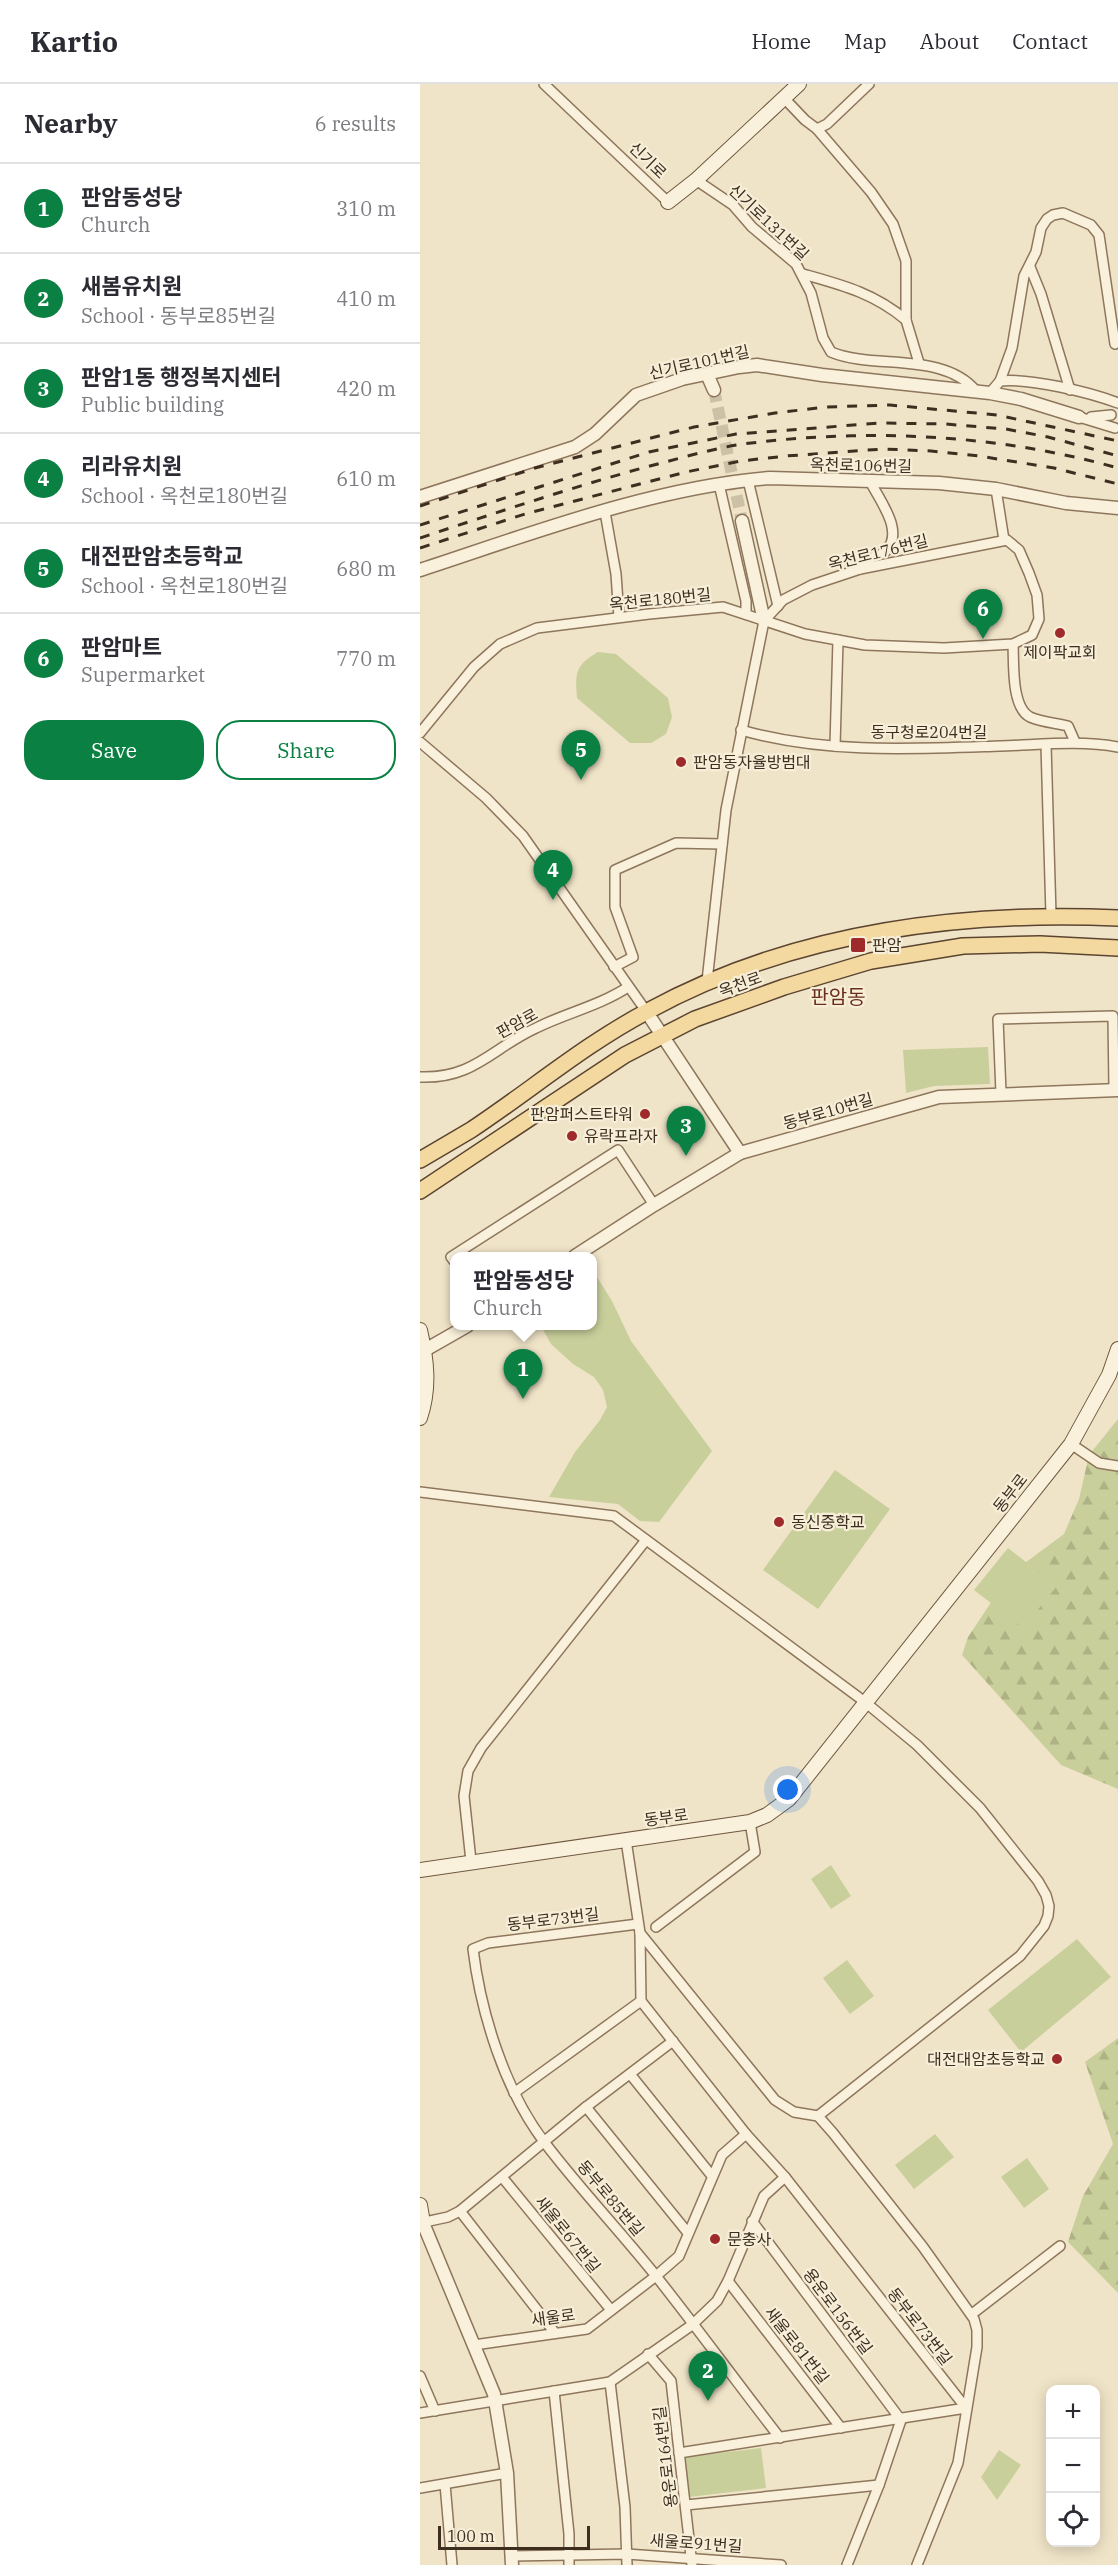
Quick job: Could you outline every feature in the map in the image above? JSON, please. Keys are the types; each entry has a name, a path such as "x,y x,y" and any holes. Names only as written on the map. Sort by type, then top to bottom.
{"main road":[{"name":"신기로","path":"668,202 696,180 799,84"},
{"name":"옥천로","path":"420,1160 470,1130 580,1053 646,1011 707,981 804,949 908,926 986,918 1051,915 1118,918"},
{"name":"옥천로","path":"420,1191 625,1055 695,1019 784,987 871,961 963,946 1040,944 1118,948"},
{"path":"420,1330 428,1376 425,1402 420,1418"},
{"name":"동부로","path":"420,1870 750,1822 767,1815 789,1799 1071,1444 1109,1375 1118,1349"},
{"path":"420,2205 422,2223"}],"street":[{"name":"신기로","path":"544,84 668,202"},
{"path":"817,129 827,124 869,84"},
{"path":"784,98 817,129 871,192 893,224 906,261 906,321 919,363"},
{"name":"신기로131번길","path":"696,180 733,205 759,233 796,264 811,293 823,338 831,352 878,361 919,363 963,378 976,391"},
{"path":"990,393 1000,381 1012,348 1024,276 1030,267 1041,228 1053,214 1063,213 1091,225 1099,235 1115,344"},
{"path":"1030,267 1041,294 1070,390"},
{"path":"803,274 843,285 886,304 906,321"},
{"name":"신기로101번길","path":"420,497 575,447 595,434 636,395 653,387 758,365 831,376 990,393 1021,399 1079,417"},
{"path":"707,374 714,390"},
{"path":"1000,381 1013,380 1070,390 1116,410"},
{"path":"1079,417 1100,418 1116,410"},
{"path":"1116,410 1110,422 1116,429"},
{"path":"1079,417 1116,429"},
{"name":"옥천로106번길","path":"420,570 527,534 655,497 719,484 770,478 939,483 996,489 1066,503 1118,508"},
{"path":"748,480 778,606"},
{"path":"860,569 864,560 885,553 894,533 892,524 870,481"},
{"path":"719,484 746,601 746,614"},
{"path":"996,489 1004,540 1019,550 1037,595 1039,619 1032,634 1013,644 1019,706 1029,716 1068,726 1075,742"},
{"path":"605,512 616,574 619,617"},
{"path":"707,981 722,844 741,730 764,621 742,521"},
{"name":"옥천로176번길","path":"764,621 783,600 812,585 860,569 1004,540"},
{"name":"옥천로180번길","path":"420,733 474,667 500,644 537,628 619,617 723,608 805,634 865,645 944,648 1013,644"},
{"path":"835,746 838,640"},
{"name":"동구청로204번길","path":"741,730 773,740 835,746 921,748 1075,742 1118,747"},
{"path":"420,742 486,798 523,836 646,1011 741,1153"},
{"path":"1046,744 1051,915"},
{"path":"614,967 633,957 615,907 615,870 676,843 722,844"},
{"name":"판암로","path":"420,1077 457,1074 535,1028 611,998 628,987"},
{"path":"1000,1093 998,1020 1113,1016 1116,1090"},
{"name":"동부로10번길","path":"583,1252 654,1205 741,1153 939,1097 1116,1090"},
{"path":"460,1252 618,1150 654,1205"},
{"path":"425,1350 460,1330"},
{"path":"1071,1444 1100,1462 1118,1466"},
{"path":"420,1492 614,1516 865,1702 917,1745 980,1808 1038,1881 1046,1895 1049,1906 1048,1916 1032,1942 1020,1956 818,2116"},
{"path":"471,1861 464,1796 468,1771 481,1748 645,1540"},
{"path":"656,1927 755,1852 750,1822"},
{"path":"514,2093 641,2001 639,1928 626,1840"},
{"path":"639,1928 775,2100 794,2112 818,2116 870,2178 972,2314 977,2330 977,2347 958,2463 917,2565"},
{"name":"동부로73번길","path":"473,1949 488,1942 639,1928"},
{"name":"동부로85번길","path":"473,1949 488,2019 505,2072 514,2093 544,2142 656,2276 780,2438"},
{"name":"동부로73번길","path":"641,2001 747,2134 785,2177 966,2408"},
{"path":"512,2560 507,2474 495,2402 474,2345 422,2223 460,2211 586,2107 673,2041"},
{"path":"630,2074 712,2176"},
{"path":"586,2107 688,2233"},
{"path":"656,2276 679,2256 722,2155 747,2134"},
{"name":"새울로67번길","path":"502,2177 611,2310"},
{"path":"420,2413 610,2382 692,2325 717,2301 728,2281 764,2196 785,2177"},
{"path":"460,2211 555,2333"},
{"name":"용운로156번길","path":"752,2221 901,2420"},
{"path":"972,2314 1060,2246"},
{"name":"새울로","path":"474,2345 587,2329 656,2276"},
{"name":"새울로81번길","path":"728,2281 841,2428"},
{"name":"용운로164번길","path":"648,2354 671,2381 692,2561"},
{"path":"420,2376 435,2411"},
{"path":"610,2382 625,2507 627,2554"},
{"path":"554,2391 569,2560"},
{"path":"679,2453 966,2408"},
{"path":"847,2565 879,2485 901,2420"},
{"path":"420,2488 507,2474"},
{"path":"446,2484 452,2565"},
{"path":"686,2505 879,2485"},
{"name":"새울로91번길","path":"627,2554 627,2565"},
{"name":"새울로91번길","path":"512,2560 569,2560 627,2554 692,2561 781,2565"}],"green space":[{"path":"598,652 616,654 668,698 672,717 666,734 651,743 630,743 577,698 578,670 585,661"},
{"path":"988,1047 990,1084 934,1086 906,1093 903,1050"},
{"path":"597,1277 612,1301 631,1341 712,1451 659,1522 640,1521 618,1504 549,1497 575,1452 600,1420 607,1407 603,1390 594,1377 573,1364 551,1344 543,1330 597,1330"},
{"path":"1118,1419 1118,1789 1061,1765 962,1655 968,1637 1010,1574 1064,1534 1079,1499 1089,1455"},
{"path":"835,1470 890,1509 818,1609 763,1570"},
{"path":"1008,1548 1057,1586 1023,1628 974,1590"},
{"path":"831,1865 851,1896 831,1909 811,1879"},
{"path":"1077,1939 1111,1977 1021,2052 988,2010"},
{"path":"847,1960 874,1996 850,2014 823,1978"},
{"path":"1118,2038 1118,2293 1068,2242 1083,2196 1113,2144 1085,2062"},
{"path":"935,2134 954,2157 914,2189 895,2165"},
{"path":"1027,2158 1049,2189 1024,2208 1001,2177"},
{"path":"761,2448 766,2488 689,2497 684,2457"},
{"path":"999,2450 1021,2465 997,2500 981,2477"}],"tunnel":[{"path":"714,390 742,521"}],"railway":[{"path":"420,506 535,468 694,427 826,407 890,405 997,415 1118,441"},
{"path":"420,525 649,452 736,434 881,423 945,424 1006,429 1048,437 1118,456"},
{"path":"420,538 646,467 731,446 790,439 885,436 979,441 1026,448 1118,468"},
{"path":"420,548 525,514 686,472 741,461 786,456 883,449 931,451 1054,468 1118,484"}],"place":[{"name":"제이팍교회","path":"1060,633"},
{"name":"판암마트","path":"983,639"},
{"name":"판암동자율방범대","path":"681,762"},
{"name":"대전판암초등학교","path":"581,780"},
{"name":"리라유치원","path":"553,900"},
{"name":"판암","path":"858,945"},
{"name":"판암퍼스트타워","path":"645,1114"},
{"name":"유락프라자","path":"572,1136"},
{"name":"판암1동 행정복지센터","path":"686,1156"},
{"name":"판암동성당","path":"523,1399"},
{"name":"동신중학교","path":"779,1522"},
{"name":"대전대암초등학교","path":"1057,2059"},
{"name":"문충사","path":"715,2239"},
{"name":"새봄유치원","path":"708,2401"}],"district":[{"name":"판암동","path":"838,996"}]}
